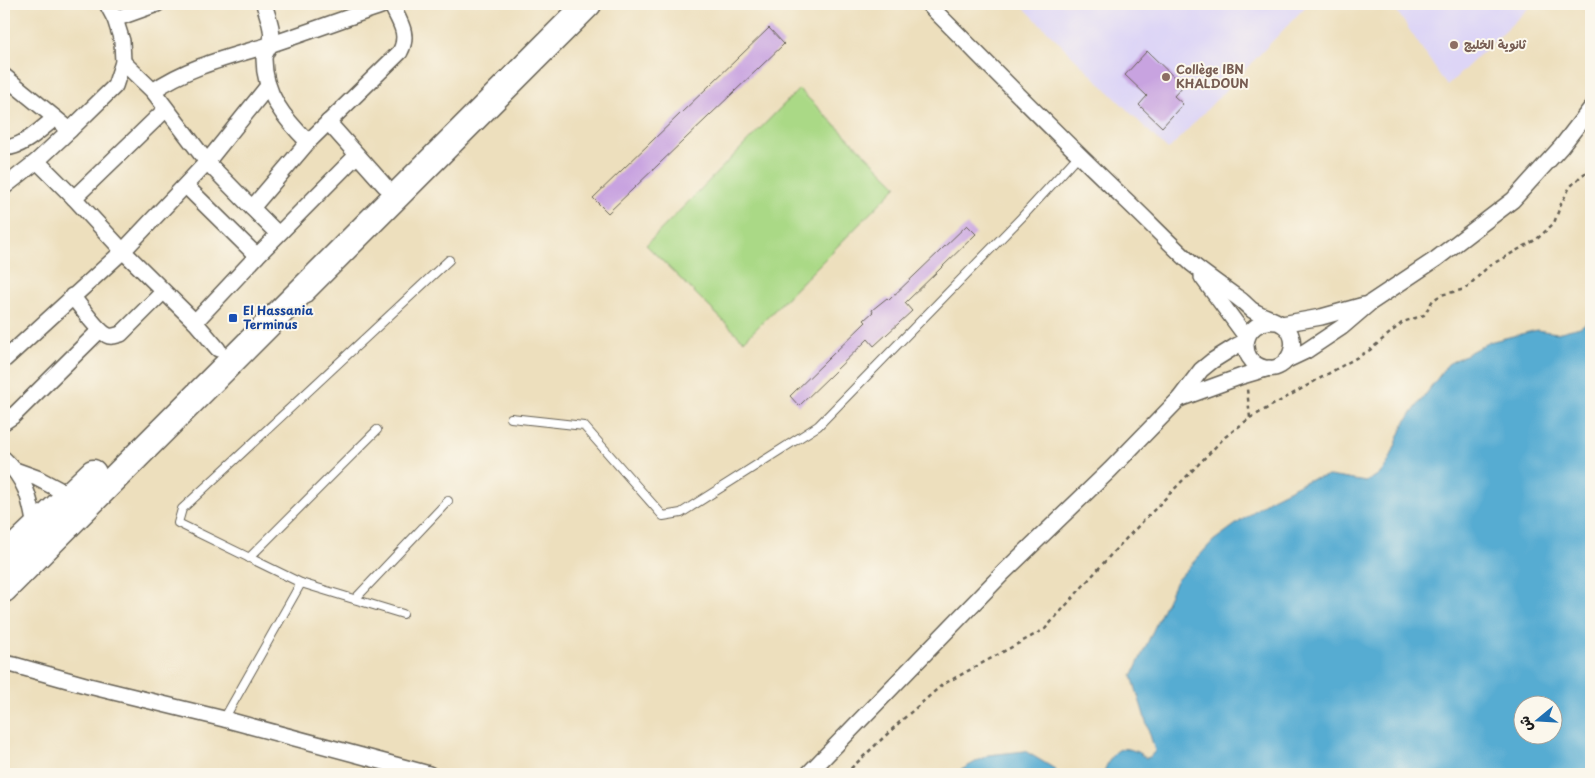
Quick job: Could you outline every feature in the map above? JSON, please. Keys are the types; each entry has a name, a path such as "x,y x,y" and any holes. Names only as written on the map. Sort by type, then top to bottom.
{"highway":[{"path":"4,558 35,527 71,496 569,4"},
{"path":"4,589 588,4"}],"street":[{"path":"4,187 37,160 116,86 123,62 122,41 115,19 107,4"},
{"path":"115,19 157,4"},
{"path":"264,4 272,34 270,44 264,55 268,86 276,105 291,125 308,142"},
{"path":"153,91 178,76 218,60 387,4"},
{"path":"252,208 308,142 400,52 406,42 391,4"},
{"path":"928,4 1079,155 1193,264 1251,309 1279,323 1291,334 1293,341 1291,354 1287,360"},
{"path":"123,62 153,91 207,162 278,234"},
{"path":"4,76 70,130"},
{"path":"4,360 123,251 186,186 268,86"},
{"path":"1178,399 1282,364 1306,351 1342,327 1370,303 1436,259 1513,200 1561,147 1591,108"},
{"path":"74,198 166,109"},
{"path":"4,147 8,148 18,145 55,118"},
{"path":"328,122 385,186"},
{"path":"195,322 256,256 357,155"},
{"path":"37,160 123,251 195,322 218,349"},
{"path":"186,186 256,256"},
{"path":"1193,264 1246,340"},
{"path":"72,296 100,330 108,336 114,336 121,334 163,292"},
{"path":"1270,368 1263,367 1252,360 1246,348 1246,340 1253,327 1264,322 1279,323 1321,317 1370,303"},
{"path":"7,415 100,330"},
{"path":"808,774 1004,572 1110,470 1178,399 1201,370 1246,340"},
{"path":"4,459 15,470 26,487 35,527"},
{"path":"15,470 37,478 71,496"},
{"path":"7,662 89,686 224,719 429,774"}],"lane":[{"path":"512,418 584,426 663,516 681,514 818,426 1021,218 1079,155"},
{"path":"403,614 301,583 178,523 182,510 449,260"},
{"path":"249,558 377,430"},
{"path":"355,599 448,501"},
{"path":"224,719 301,583"}],"path":[{"path":"845,774 942,685 1045,629 1115,550 1225,437 1250,418 1370,350 1403,322 1424,315 1433,300 1441,295 1466,288 1490,266 1536,239 1554,223 1560,204 1570,187 1582,175 1591,170"},
{"path":"1246,385 1250,418"}],"shaded area":[{"name":"Collège IBN KHALDOUN","path":"1020,4 1308,4 1168,150"},
{"name":"ثانوية الخليج","path":"1392,4 1533,4 1447,86"}],"green space":[{"path":"799,89 897,186 744,341 646,245"}],"water":[{"path":"1591,320 1591,774 1103,774 1113,755 1121,749 1134,751 1146,758 1150,757 1155,751 1132,676 1176,581 1213,541 1272,498 1308,480 1329,476 1366,482 1381,473 1389,461 1404,424 1448,364 1489,342 1537,330 1557,333 1580,327"},
{"path":"1025,751 1055,769 1057,774 954,774 988,755"}],"building":[{"path":"769,28 784,44 608,213 593,198"},
{"path":"1147,51 1183,86 1174,96 1183,104 1162,127 1139,105 1147,96 1125,75"},
{"path":"967,225 976,234 905,303 912,311 874,346 868,339 799,406 790,396 866,322 864,320 873,312 872,310 887,298 889,300"}],"place":[{"name":"ثانوية الخليج","path":"1454,45"},
{"name":"Collège IBN KHALDOUN","path":"1166,77"},
{"name":"El Hassania Terminus","path":"233,318"}]}
